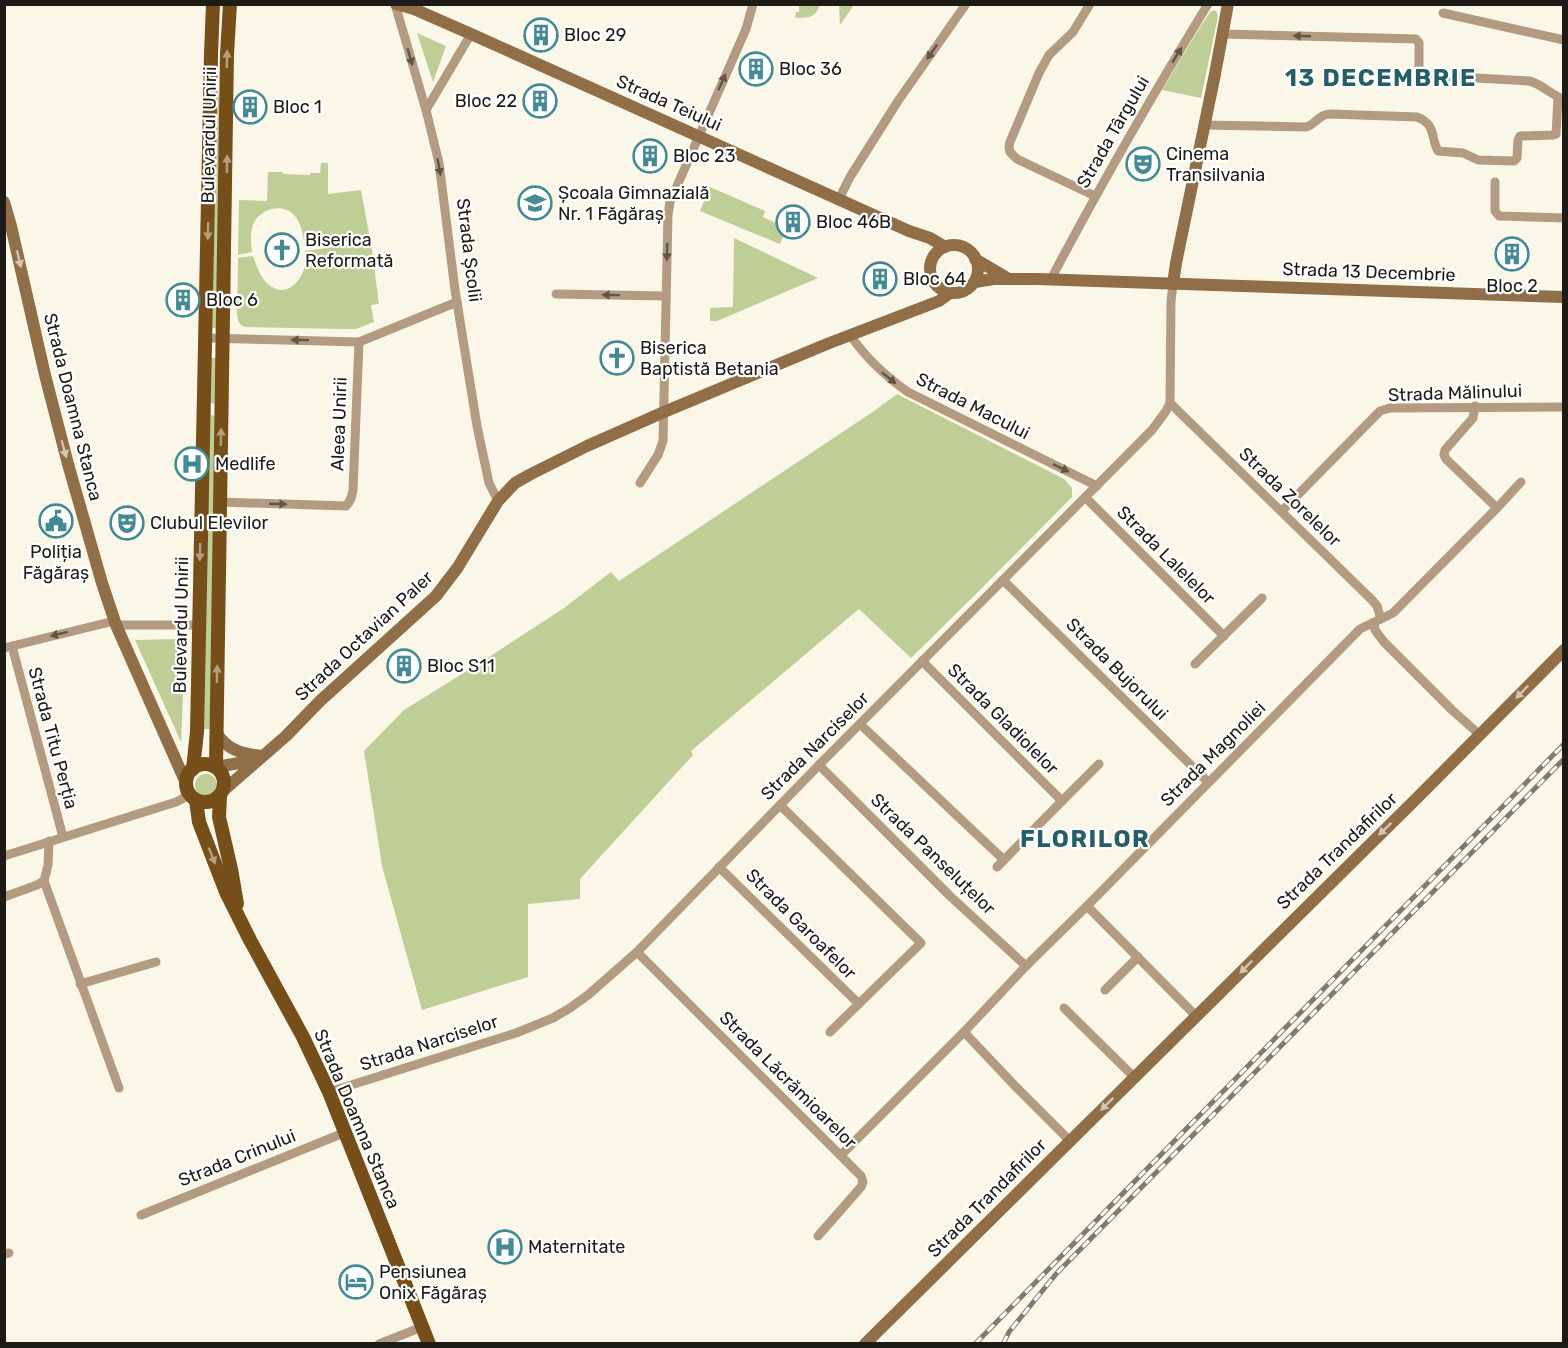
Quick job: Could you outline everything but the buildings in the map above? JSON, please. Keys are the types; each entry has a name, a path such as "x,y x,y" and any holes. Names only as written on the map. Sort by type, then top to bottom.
{"main road":[{"name":"Bulevardul Unirii","path":"193,768 197,732 213,4"},
{"name":"Bulevardul Unirii","path":"216,767 227,54 230,4"},
{"name":"Strada Școlii","path":"396,4 412,7"},
{"path":"1173,284 1228,4"},
{"name":"Strada Teiului","path":"412,7 909,231 930,238 945,247"},
{"name":"Strada Doamna Stanca","path":"4,202 45,375 79,504 115,623 190,792 226,892 303,1037 329,1092 429,1344"},
{"name":"Strada Teiului","path":"909,231 926,247 931,261"},
{"path":"498,501 514,483 587,446 663,412 939,301 950,293 964,291 975,282 977,274 975,259 971,253 957,245 939,250 931,261 930,273 936,285 950,293"},
{"name":"Strada 13 Decembrie","path":"975,259 1008,278"},
{"name":"Strada 13 Decembrie","path":"975,282 1008,278 1051,279 1563,297"},
{"path":"910,311 926,300 936,285"},
{"name":"Strada Octavian Paler","path":"222,793 435,598 458,567 498,501"},
{"name":"Strada Trandafirilor","path":"865,1344 1197,1017 1563,650"},
{"path":"216,732 235,750 249,755 262,756"},
{"path":"216,767 224,777 225,784 222,793 209,802 202,803 190,792 189,773 193,768 204,764 216,767 239,763 262,756"},
{"name":"Strada Doamna Stanca","path":"222,793 219,817 239,915"}],"street":[{"name":"Strada Școlii","path":"396,4 426,110 440,170 455,290 480,446 489,483 498,501"},
{"path":"640,483 661,448 663,434 670,202 746,29 753,4"},
{"path":"839,199 850,177 898,101 966,4"},
{"path":"1090,4 1073,32 1055,48 1044,63 1009,147 1010,152 1017,159 1095,196"},
{"name":"Strada Târgului","path":"1051,279 1095,196 1208,4"},
{"path":"1443,14 1563,40"},
{"path":"1204,124 1306,127 1312,125 1323,115 1331,114 1417,117 1430,127 1438,151 1463,153 1478,160 1514,161 1517,158 1520,136 1556,134 1561,98 1529,81 1423,75 1419,71 1418,40 1223,33"},
{"path":"426,110 471,34"},
{"path":"1496,182 1495,211 1499,216 1563,218"},
{"path":"1170,403 1173,284"},
{"path":"556,294 666,296"},
{"path":"205,338 359,342 457,302"},
{"name":"Strada Macului","path":"850,335 884,375 908,392 1097,486"},
{"name":"Aleea Unirii","path":"220,502 346,506 352,497 353,490 359,342"},
{"name":"Strada Narciselor","path":"329,1092 536,1026 579,1001 637,952 819,765 1086,498 1152,430 1170,403"},
{"name":"Strada Zorelelor","path":"1170,403 1374,602 1379,610 1375,630 1384,642 1480,735"},
{"path":"1475,406 1473,418 1445,450 1444,455 1497,508"},
{"name":"Strada Mălinului","path":"1282,511 1380,411 1390,408 1475,406 1563,407"},
{"path":"203,411 222,411"},
{"name":"Strada Magnoliei","path":"841,1155 1360,629 1393,613 1521,482"},
{"name":"Strada Lalelelor","path":"1086,498 1224,636"},
{"name":"Strada Bujorului","path":"1003,580 1208,782"},
{"path":"1196,664 1262,597"},
{"name":"Strada Titu Perția","path":"63,837 8,647 115,623 199,625"},
{"name":"Strada Gladiolelor","path":"922,662 1062,801"},
{"name":"Strada Gladiolelor","path":"860,724 1000,864 1099,764"},
{"name":"Strada Panseluțelor","path":"819,765 951,897 1026,966"},
{"name":"Strada Titu Perția","path":"4,856 170,805 182,800 190,792"},
{"name":"Strada Garoafelor","path":"780,805 921,943 830,1032"},
{"path":"50,842 44,881 118,1088"},
{"name":"Strada Garoafelor","path":"719,867 859,1004"},
{"path":"4,897 44,881"},
{"path":"1087,906 1197,1017"},
{"name":"Strada Lăcrămioarelor","path":"637,952 861,1176 863,1182 861,1187 818,1236"},
{"path":"1105,990 1138,957"},
{"path":"81,984 156,962"},
{"path":"1064,1008 1134,1077"},
{"path":"964,1032 1070,1141"},
{"name":"Strada Crinului","path":"141,1215 346,1132"},
{"path":"379,1344 422,1327"}],"green space":[{"path":"799,4 820,5 816,13 811,16 795,18 796,12 799,12"},
{"path":"839,5 854,5 840,25"},
{"path":"1215,10 1218,16 1201,98 1162,90 1210,12"},
{"path":"218,18 218,92 222,110 218,328 212,328"},
{"path":"417,33 446,46 433,82"},
{"path":"321,163 328,163 328,194 361,190 370,239 305,247 297,219 289,211 276,208 264,212 254,222 251,234 252,252 238,255 239,200 267,201 268,172 310,175 310,173 320,173"},
{"path":"710,187 765,211 763,217 787,228 780,244 700,211"},
{"path":"734,238 818,278 717,321 710,321 710,308 733,307"},
{"path":"371,242 379,304 371,305 374,322 356,329 246,327 239,323 237,315 238,258 253,256 265,281 278,290 283,290 293,285 301,276 305,265 305,251"},
{"path":"210,358 217,358 214,404 210,403"},
{"path":"897,394 1064,479 1072,488 1072,497 911,658 859,609 691,751 693,755 580,879 580,899 528,904 528,977 422,1010 382,866 364,751 404,710 564,608 611,572 619,581"},
{"path":"209,416 216,416 216,421 210,729 203,729"},
{"path":"176,639 183,641 185,646 181,742 135,640"},
{"path":"206,774 214,777 217,785 214,793 206,796 198,793 195,785 198,777"}],"railway":[{"path":"975,1344 1564,744"},
{"path":"1003,1344 1009,1332 1056,1274 1564,759"}],"place":[{"name":"Bloc 29","path":"541,35"},
{"name":"Bloc 36","path":"756,69"},
{"name":"Bloc 22","path":"540,101"},
{"name":"Bloc 1","path":"250,107"},
{"name":"Bloc 23","path":"650,156"},
{"name":"Cinema Transilvania","path":"1143,164"},
{"name":"Școala Gimnazială Nr. 1 Făgăraș","path":"535,203"},
{"name":"Bloc 46B","path":"793,222"},
{"name":"Biserica Reformată","path":"282,250"},
{"name":"Bloc 2","path":"1512,254"},
{"name":"Bloc 64","path":"880,279"},
{"name":"Bloc 6","path":"183,300"},
{"name":"Biserica Baptistă Betania","path":"617,358"},
{"name":"Medlife","path":"192,464"},
{"name":"Poliția Făgăraș","path":"56,521"},
{"name":"Clubul Elevilor","path":"127,523"},
{"name":"Bloc S11","path":"404,666"},
{"name":"Maternitate","path":"505,1247"},
{"name":"Pensiunea Onix Făgăraș","path":"356,1282"}],"district":[{"name":"13 DECEMBRIE","path":"1381,78"},
{"name":"FLORILOR","path":"1085,839"}]}
